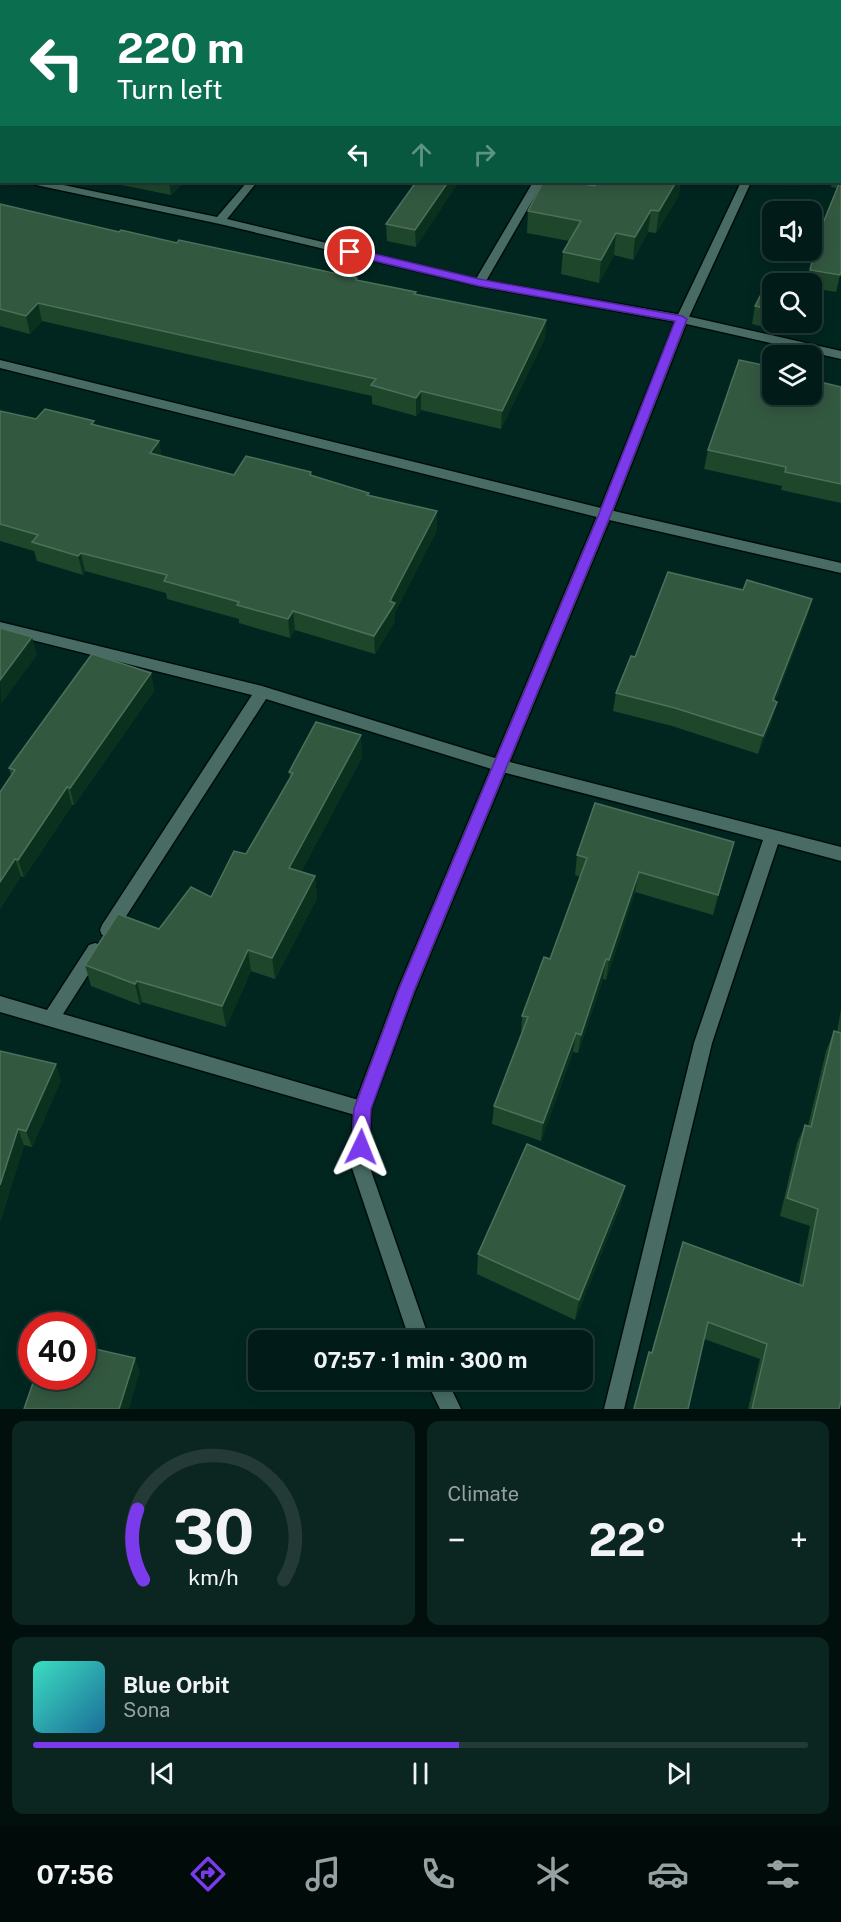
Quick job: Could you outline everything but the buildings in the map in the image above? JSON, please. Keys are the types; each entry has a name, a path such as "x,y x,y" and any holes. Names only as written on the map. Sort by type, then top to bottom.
{"street":[{"path":"41,183 220,220 479,282 682,319 841,355"},
{"path":"220,220 251,183"},
{"path":"479,282 537,183"},
{"path":"416,1330 360,1165 362,1109 406,991 498,765 605,514 682,319 746,183"},
{"path":"0,364 605,514 841,568"},
{"path":"0,627 262,692 498,765 841,854"},
{"path":"51,1018 262,692"},
{"path":"614,1409 654,1254 703,1043 773,836"},
{"path":"0,1004 362,1109"},
{"path":"441,1390 451,1409"}],"route":[{"path":"350,252 479,282 682,319 605,514 498,765 406,991 362,1109 361,1147"}]}
